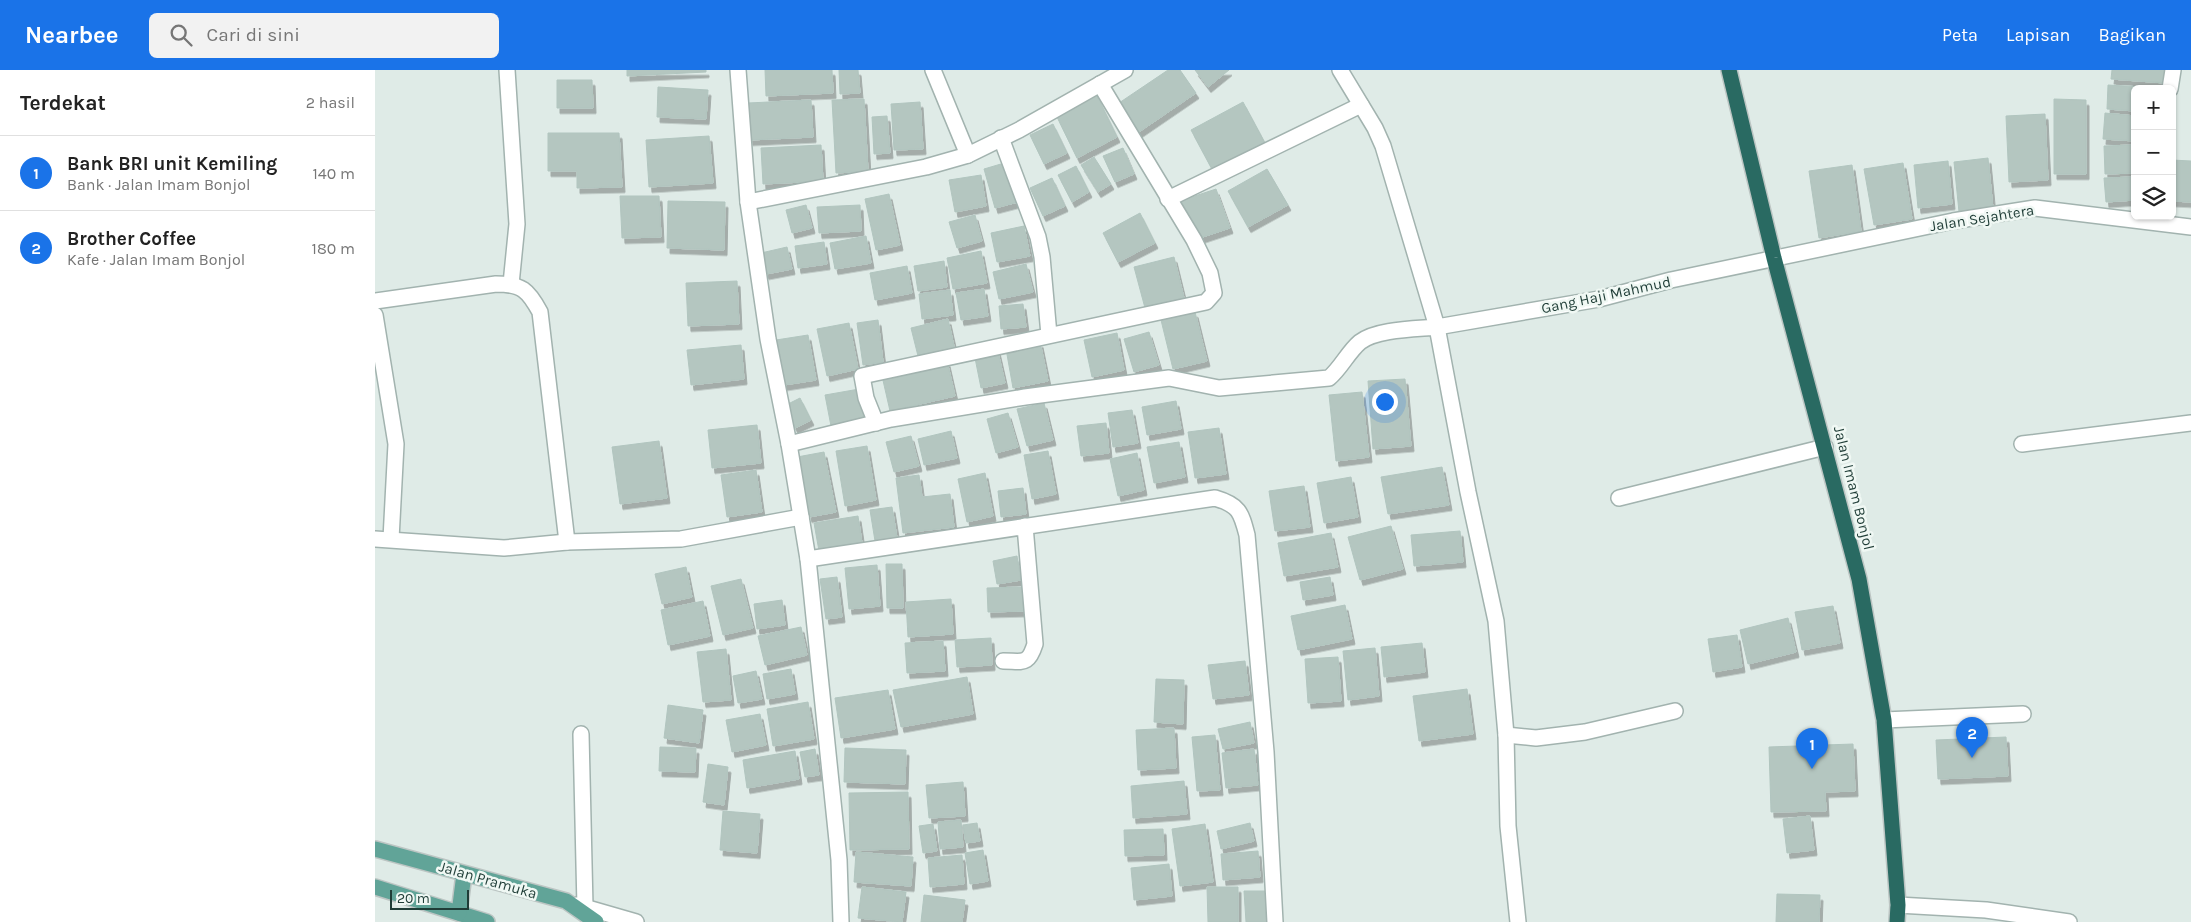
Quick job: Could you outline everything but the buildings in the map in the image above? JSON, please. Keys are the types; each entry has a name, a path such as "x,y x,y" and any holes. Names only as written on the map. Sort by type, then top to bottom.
{"highway":[{"name":"Jalan Imam Bonjol","path":"1729,70 1774,258 1859,579 1883,720 1899,905 1897,922"}],"main road":[{"name":"Jalan Pramuka","path":"375,849 566,901 596,922"},
{"path":"459,913 464,874"},
{"path":"375,887 487,922"}],"street":[{"path":"507,70 517,224 511,284"},
{"path":"738,70 748,202 768,339 789,444 808,559 839,860 841,922"},
{"path":"933,70 968,155"},
{"path":"748,202 926,167 968,155 1125,70"},
{"path":"1340,70 1375,128 1383,146 1437,327 1468,492 1496,621 1505,735 1508,826 1518,922"},
{"path":"2171,85 2173,70"},
{"path":"876,423 866,398 862,376 1206,302 1214,293 1210,273 1194,240 1100,84"},
{"path":"1168,199 1361,105"},
{"path":"1001,138 1038,237 1042,257 1049,335"},
{"name":"Jalan Sejahtera","path":"1774,258 1953,221 2035,208 2131,217"},
{"name":"Jalan Sejahtera","path":"2149,220 2191,227"},
{"name":"Gang Haji Mahmud","path":"789,444 876,423 1025,397 1169,378 1219,388 1329,378 1359,343 1378,334 1437,327 1599,299 1671,280 1774,258"},
{"path":"375,301 460,288 511,284 529,292 539,312 567,542"},
{"path":"375,315 396,444 391,539"},
{"path":"2022,444 2191,423"},
{"path":"1619,498 1825,447"},
{"path":"808,559 1215,498 1230,502 1241,513 1247,535 1266,752 1275,922"},
{"path":"375,539 504,548 567,542 681,539 801,517"},
{"path":"1003,661 1027,660 1031,656 1035,644 1025,526"},
{"path":"1505,735 1536,738 1585,732 1675,711"},
{"path":"1883,720 2023,714"},
{"path":"581,734 585,907"},
{"path":"566,901 636,922"},
{"path":"1899,905 1986,910 2069,922"}],"place":[{"name":"Brother Coffee","path":"1972,758"},
{"name":"Bank BRI unit Kemiling","path":"1812,769"}]}
